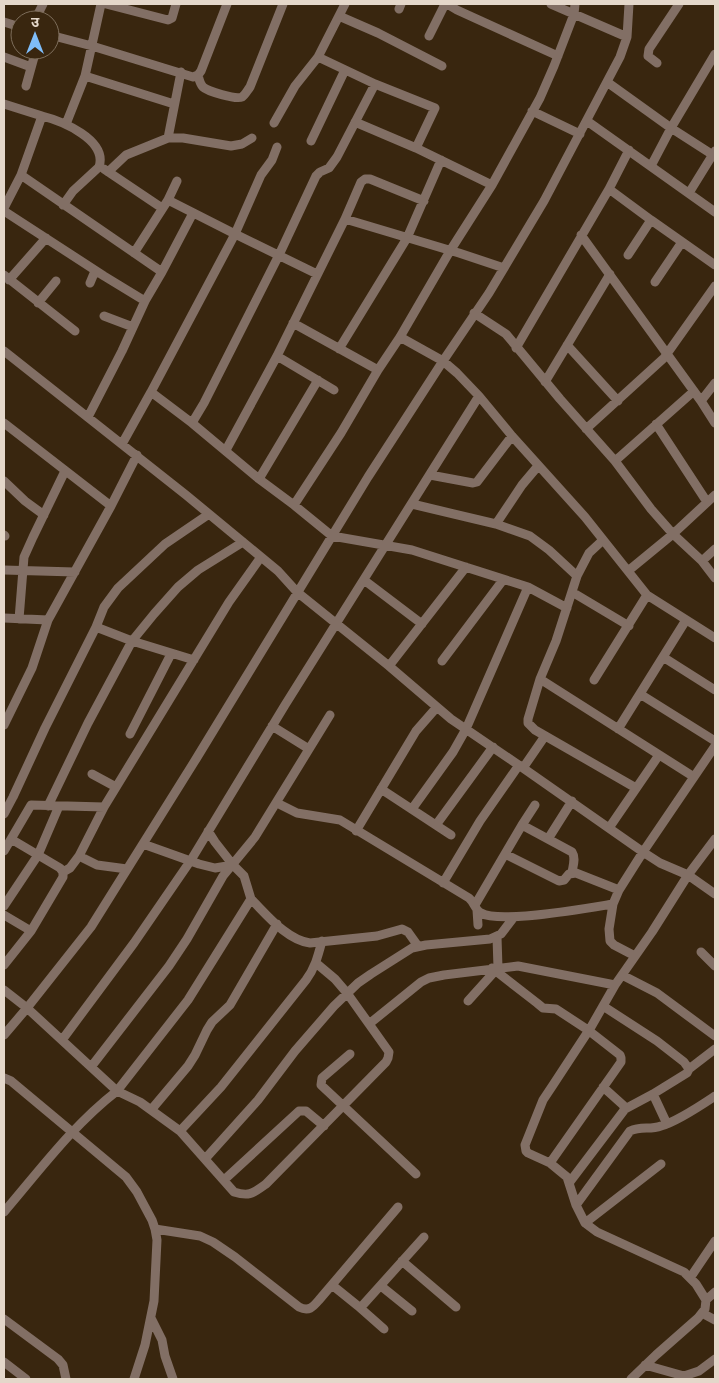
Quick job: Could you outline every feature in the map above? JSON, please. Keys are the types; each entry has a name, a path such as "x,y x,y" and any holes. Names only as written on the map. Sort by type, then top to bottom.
{"street":[{"path":"66,124 85,76 101,4"},
{"path":"106,4 168,20 172,18 176,4"},
{"path":"227,4 198,75 205,88 234,98 243,96 250,87 283,4"},
{"path":"274,123 295,86 318,57 345,4"},
{"path":"429,36 446,4 558,56"},
{"path":"551,4 626,37"},
{"path":"294,505 341,433 450,251 492,185 540,98 574,14 575,4"},
{"path":"4,1035 91,927 368,477 474,313 489,293 544,201 620,57 626,37 630,4"},
{"path":"657,64 648,56 649,49 679,4"},
{"path":"339,16 442,66"},
{"path":"60,38 193,76 198,75"},
{"path":"651,166 715,54"},
{"path":"4,57 31,67"},
{"path":"318,57 375,84 436,108 416,148"},
{"path":"26,86 33,60"},
{"path":"311,141 345,70"},
{"path":"168,138 180,72"},
{"path":"85,76 174,104"},
{"path":"607,82 671,128 714,153 689,193"},
{"path":"192,424 279,255 316,176 329,168 333,163 375,84"},
{"path":"4,104 66,124 81,133 100,155 99,167 73,191 63,205"},
{"path":"532,111 580,134"},
{"path":"42,116 21,175 4,209 95,271 145,301"},
{"path":"587,121 715,212"},
{"path":"355,122 416,148 492,185"},
{"path":"108,172 126,155 168,138 183,138 231,146 242,144 252,138"},
{"path":"122,444 235,234 261,174 272,160 277,147"},
{"path":"516,348 609,189 629,150"},
{"path":"339,349 407,238 441,160"},
{"path":"99,167 165,204 193,213 317,274"},
{"path":"21,175 162,272"},
{"path":"226,450 277,356 361,182 365,179 370,179 424,201"},
{"path":"134,253 177,181"},
{"path":"609,189 715,265"},
{"path":"88,417 145,301 193,213"},
{"path":"345,218 504,268"},
{"path":"628,255 652,220"},
{"path":"581,236 694,391 715,423"},
{"path":"46,238 6,277 75,331"},
{"path":"655,282 682,242"},
{"path":"90,283 95,271"},
{"path":"545,382 610,274"},
{"path":"38,303 56,281"},
{"path":"586,429 667,354 715,286"},
{"path":"474,313 506,334 545,382 615,461 650,509 702,561 715,578"},
{"path":"104,316 133,327"},
{"path":"293,323 378,370"},
{"path":"400,337 443,361 457,373 538,466 585,516 647,595 715,638"},
{"path":"567,345 618,400"},
{"path":"4,351 209,514 278,571 297,592 451,719 643,852 660,863 688,874 715,894"},
{"path":"277,356 334,390"},
{"path":"259,479 318,380"},
{"path":"701,402 715,383"},
{"path":"615,461 694,391"},
{"path":"151,392 332,536 412,550 528,587 567,608"},
{"path":"62,1040 134,943 191,860 272,726 479,396"},
{"path":"4,423 111,506"},
{"path":"656,424 707,502"},
{"path":"430,475 473,483 477,482 512,436"},
{"path":"4,724 32,668 48,620 111,506 136,455"},
{"path":"496,524 522,485 538,466"},
{"path":"19,619 24,557 65,471"},
{"path":"4,484 44,515"},
{"path":"628,571 673,534 715,495"},
{"path":"412,504 496,524 530,536 578,576"},
{"path":"4,814 14,797 44,728 96,627 104,607 118,588 165,544 209,514"},
{"path":"603,540 589,553 578,576 556,641 540,679 528,723 535,730 636,788"},
{"path":"48,806 88,723 132,641 178,587 198,570 243,542"},
{"path":"702,561 715,549"},
{"path":"63,872 70,868 79,856 116,787 230,602 261,557"},
{"path":"389,666 466,567"},
{"path":"4,570 75,572"},
{"path":"364,580 422,624"},
{"path":"442,661 503,580"},
{"path":"412,809 466,729 528,587"},
{"path":"572,592 629,626"},
{"path":"594,680 647,595"},
{"path":"4,618 48,620"},
{"path":"618,729 686,620"},
{"path":"96,627 132,641 194,660"},
{"path":"130,734 171,654"},
{"path":"663,657 715,690"},
{"path":"540,679 694,777"},
{"path":"640,694 715,741"},
{"path":"356,831 416,731 437,707"},
{"path":"91,1067 169,966 187,939 223,876 255,837 330,715"},
{"path":"272,726 309,749"},
{"path":"443,882 480,821 545,736"},
{"path":"635,956 610,941 609,929 613,904 619,890 643,852 715,746"},
{"path":"436,825 493,747"},
{"path":"609,828 659,755"},
{"path":"92,774 116,787"},
{"path":"381,789 451,835"},
{"path":"277,802 297,813 340,820 469,898 482,914 514,917 613,904"},
{"path":"548,839 572,802"},
{"path":"4,851 31,805 104,807"},
{"path":"478,925 476,908 505,854 535,805"},
{"path":"4,906 38,855 59,806"},
{"path":"505,854 559,881 564,880 572,872 574,855 572,852 522,825"},
{"path":"208,831 214,842 244,876 251,899 290,936 303,942 322,941 377,936 402,929 408,932 418,946"},
{"path":"631,1379 698,1318 706,1305 706,1300 696,1284 684,1272 598,1232 585,1224 576,1205 567,1177 550,1163 528,1153 525,1149 526,1141 544,1100 615,984 688,874 715,839"},
{"path":"4,966 31,931 63,877 63,872 60,868 11,840"},
{"path":"143,844 215,868 233,865"},
{"path":"79,856 97,864 127,869"},
{"path":"572,872 619,890"},
{"path":"4,1212 72,1132 117,1092 188,1000 251,899"},
{"path":"4,915 31,931"},
{"path":"468,1001 495,969 498,937 514,917"},
{"path":"151,1110 188,1066 212,1022 230,1005 277,924"},
{"path":"206,1159 347,993 371,974 418,946 479,941 498,937"},
{"path":"180,1131 221,1087 313,971 322,941"},
{"path":"701,952 715,966"},
{"path":"4,990 27,1008 117,1092 140,1102 180,1131 234,1192 243,1195 252,1194 266,1184 344,1106 388,1058 388,1052 347,993 335,978 316,964"},
{"path":"368,1024 421,982 429,978 518,966 615,984"},
{"path":"495,969 544,1008 556,1009 588,1030 620,1055 621,1058 621,1062 550,1163"},
{"path":"622,976 657,993 715,1036"},
{"path":"603,1006 657,1041 684,1062 689,1069"},
{"path":"569,1183 625,1109 654,1094 687,1073 689,1069 715,1049"},
{"path":"350,1054 322,1078 321,1085 416,1174"},
{"path":"4,1078 11,1081 126,1177 137,1192 155,1229 157,1240 154,1301 146,1345 134,1379"},
{"path":"603,1087 625,1109"},
{"path":"654,1094 667,1124"},
{"path":"576,1205 630,1131 642,1127 654,1128 667,1124 715,1096"},
{"path":"224,1180 299,1111 306,1111 324,1126"},
{"path":"599,1144 614,1154"},
{"path":"585,1224 662,1164"},
{"path":"155,1229 200,1236 213,1242 305,1310 311,1309 398,1207"},
{"path":"358,1306 366,1303 424,1237"},
{"path":"690,1278 715,1241"},
{"path":"402,1261 456,1307"},
{"path":"332,1285 384,1329"},
{"path":"381,1286 412,1311"},
{"path":"706,1300 715,1292"},
{"path":"702,1313 715,1320"},
{"path":"151,1318 162,1340 172,1379"},
{"path":"4,1319 58,1359 63,1365 66,1379"},
{"path":"645,1365 684,1376 699,1371 715,1359"},
{"path":"4,1362 26,1379"}]}
